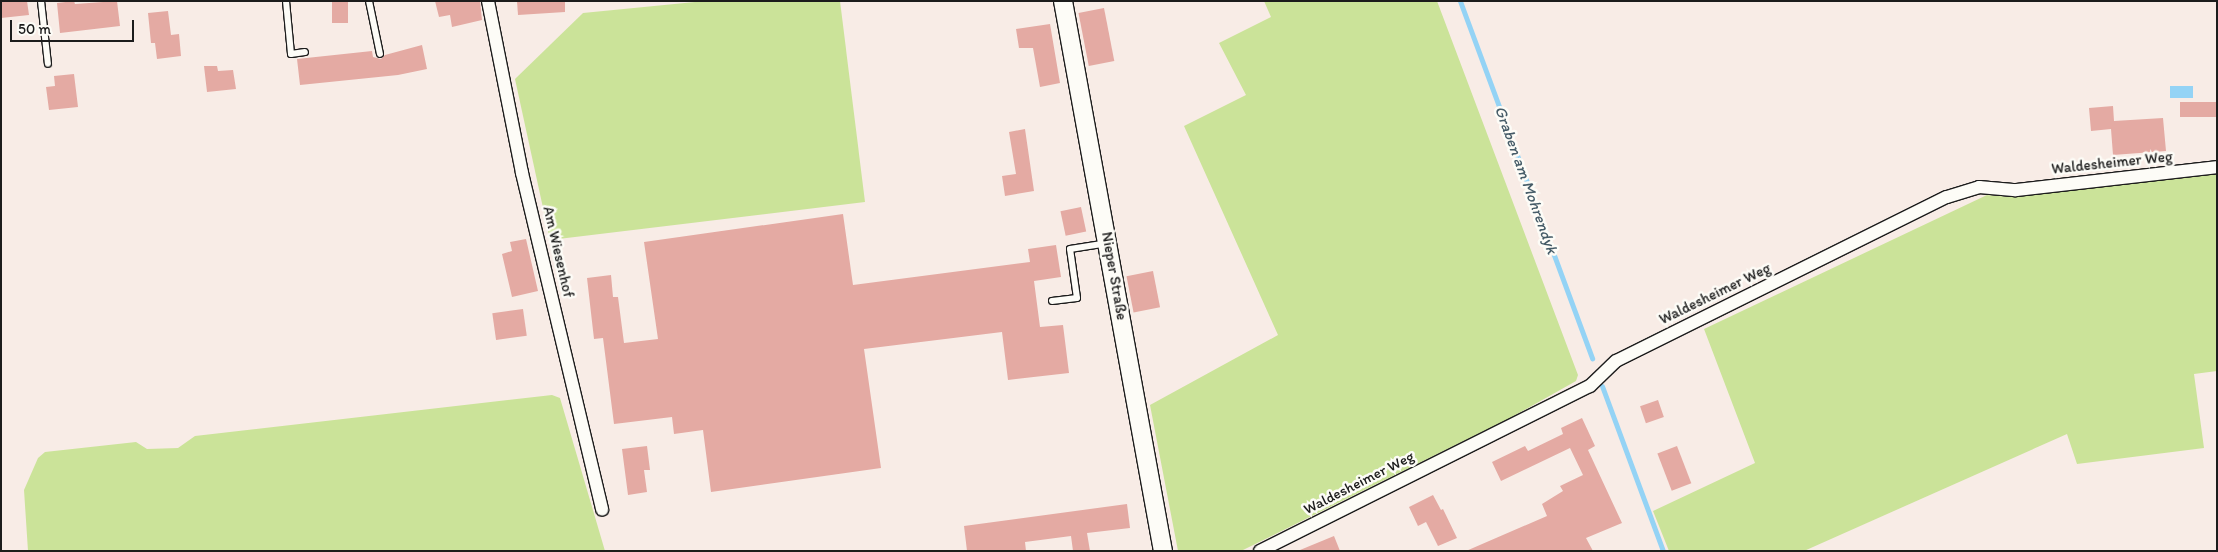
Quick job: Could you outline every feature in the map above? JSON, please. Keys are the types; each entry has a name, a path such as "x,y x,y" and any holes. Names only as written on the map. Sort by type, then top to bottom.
{"main road":[{"name":"Nieper Straße","path":"1063,1 1163,551"}],"street":[{"name":"Am Wiesenhof","path":"488,1 522,174 602,510"},
{"name":"Waldesheimer Weg","path":"1260,551 1590,386 1616,361 1947,197 1979,187 2016,190 2217,167"}],"lane":[{"path":"41,1 48,64"},
{"path":"286,1 291,54 305,52"},
{"path":"369,1 380,54"},
{"path":"1052,301 1077,298 1070,249 1108,243"}],"green space":[{"path":"705,1 840,1 865,202 550,240 515,79 583,13"},
{"path":"1264,1 1437,1 1578,375 1576,381 1510,418 1241,551 1178,551 1150,405 1278,335 1184,126 1246,95 1219,43 1271,17"},
{"path":"2217,172 2217,371 2194,374 2204,448 2077,464 2067,434 1804,551 1669,551 1653,511 1755,463 1704,329 1987,195 2010,197"},
{"path":"552,395 560,398 605,551 28,551 24,490 38,458 45,452 136,442 147,449 178,448 195,436"}],"water":[{"path":"2170,86 2193,86 2193,98 2170,98"}],"building":[{"path":"1,1 27,1 29,15 1,18"},
{"path":"74,1 75,4 117,1 120,26 60,33 57,3"},
{"path":"332,1 348,1 348,23 332,23"},
{"path":"435,1 480,1 482,20 452,27 450,15 439,17"},
{"path":"517,1 565,1 565,12 518,15"},
{"path":"1104,8 1114,61 1089,66 1078,13"},
{"path":"168,11 171,35 179,34 181,56 157,59 155,43 151,43 148,13"},
{"path":"1050,24 1060,83 1040,87 1033,48 1019,48 1016,29"},
{"path":"422,45 427,69 398,75 300,85 297,59 372,51 373,57 381,59 385,55"},
{"path":"204,66 217,66 218,71 233,70 236,89 207,92"},
{"path":"74,74 78,107 49,110 46,87 55,86 54,76"},
{"path":"2180,102 2217,102 2217,117 2180,117"},
{"path":"2113,106 2114,121 2163,118 2166,151 2113,155 2111,129 2091,131 2089,108"},
{"path":"1025,129 1034,191 1005,196 1002,176 1016,174 1009,132"},
{"path":"1081,207 1086,231 1066,236 1060,211"},
{"path":"843,214 853,285 1030,262 1028,249 1056,245 1061,277 1034,281 1040,327 1063,325 1069,373 1008,380 1002,332 864,349 881,468 711,492 703,430 674,434 672,417 614,424 603,338 594,339 587,278 611,275 613,297 618,297 624,343 658,339 644,242"},
{"path":"526,239 538,291 512,297 502,254 512,251 510,242"},
{"path":"1153,271 1160,307 1134,312 1126,276"},
{"path":"523,309 527,336 496,340 492,313"},
{"path":"1658,400 1664,417 1646,423 1640,406"},
{"path":"1582,418 1595,446 1588,450 1622,523 1586,538 1593,551 1466,551 1547,516 1542,504 1563,491 1560,486 1583,475 1570,448 1501,481 1492,462 1525,446 1528,451 1563,434 1561,428"},
{"path":"647,446 650,470 644,470 647,492 628,495 622,449"},
{"path":"1677,446 1691,483 1672,491 1657,454"},
{"path":"1433,495 1441,510 1443,509 1457,538 1438,546 1426,522 1418,526 1409,507"},
{"path":"1127,504 1130,528 1087,533 1090,551 1073,551 1071,536 1025,542 1026,551 967,551 964,526"},
{"path":"1334,536 1340,551 1300,551 1300,550"}],"waterway":[{"name":"Graben am Mohrendyk","path":"1460,1 1592,358"},
{"name":"Graben am Mohrendyk","path":"1602,386 1663,551"}]}
